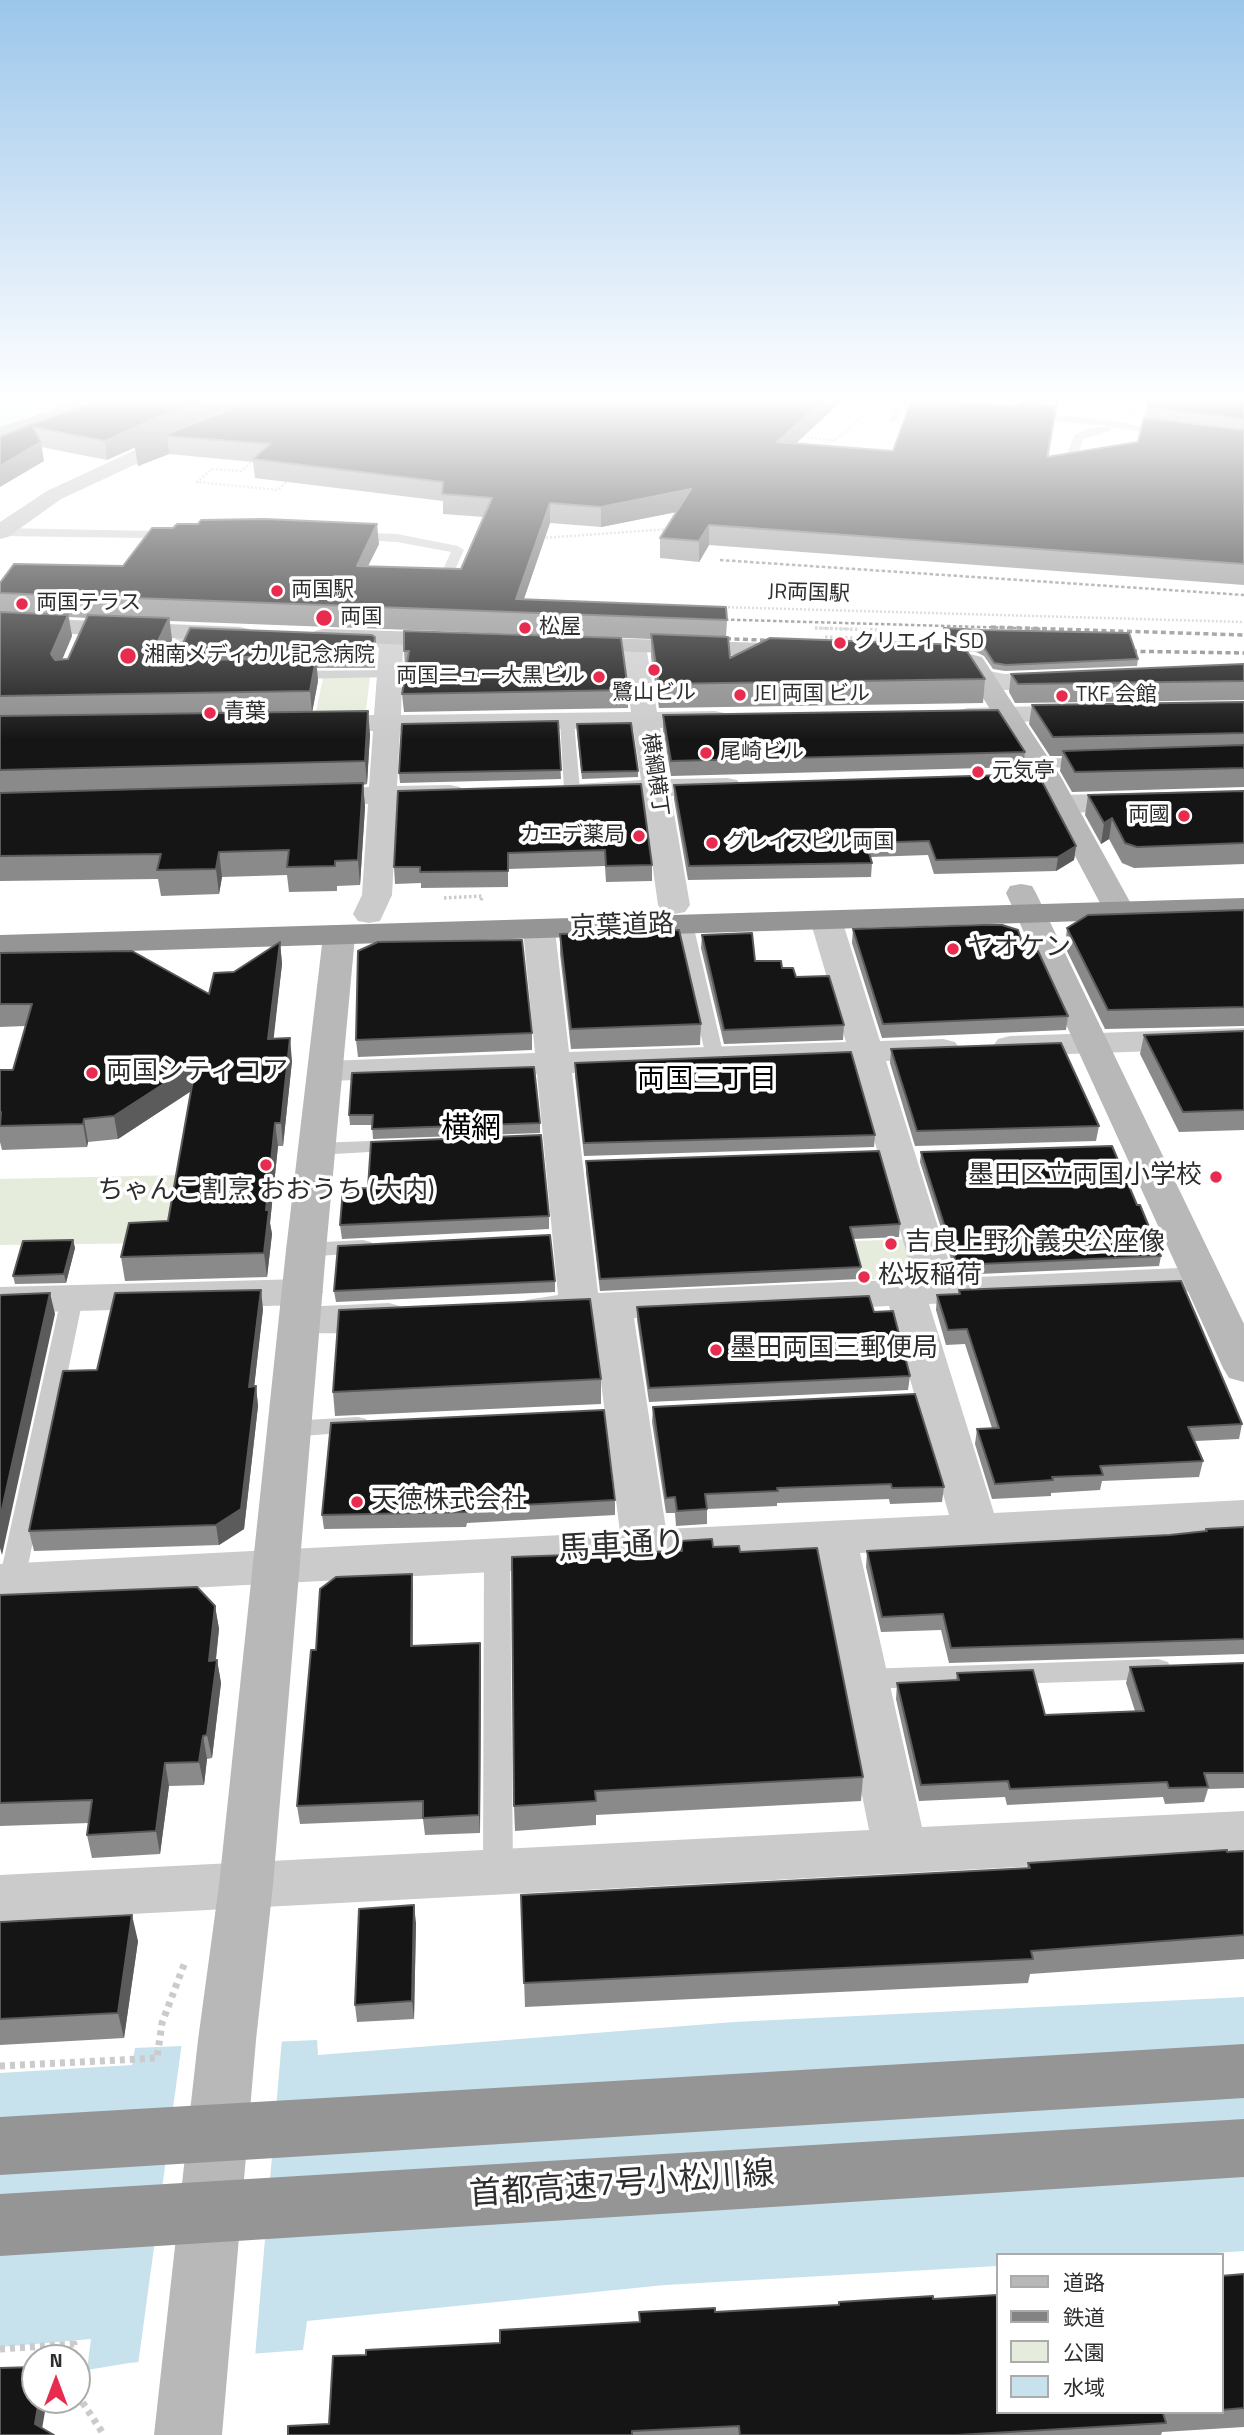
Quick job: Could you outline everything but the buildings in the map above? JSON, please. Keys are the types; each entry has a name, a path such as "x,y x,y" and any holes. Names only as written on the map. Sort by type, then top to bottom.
{"highway":[{"name":"京葉道路","path":"1113,901 1244,885"},
{"name":"京葉道路","path":"0,945 539,930 679,915 1113,901 1244,907"},
{"name":"京葉道路","path":"0,922 369,914 679,915 826,920 1026,904"},
{"path":"0,2146 1244,2071"},
{"name":"首都高速7号小松川線","path":"0,2225 1244,2148"}],"street":[{"path":"0,532 28,513"},
{"path":"0,624 82,637 186,632 268,635"},
{"path":"296,635 485,641"},
{"path":"369,914 377,895 391,645 377,638"},
{"path":"539,643 828,652"},
{"name":"横綱横丁","path":"634,646 655,788 679,915"},
{"path":"925,656 974,662 1006,715 1034,773 1062,804 1113,901"},
{"path":"983,678 1005,682 1085,679"},
{"path":"948,716 1114,712"},
{"path":"290,725 742,719"},
{"path":"559,790 752,785"},
{"path":"287,798 477,793"},
{"path":"1062,804 1244,799"},
{"path":"1026,904 1091,1044 1127,1148 1202,1279 1241,1355"},
{"path":"826,920 897,1154 922,1292 923,1399 976,1530"},
{"path":"539,930 563,1153 559,1237 595,1306 626,1412 645,1547"},
{"path":"188,2435 227,2040 246,1885 316,1149 339,936"},
{"path":"326,1071 1244,1038"},
{"path":"509,1310 1202,1279"},
{"path":"0,1300 303,1287 426,1314"},
{"name":"馬車通り","path":"6,1581 1244,1516"},
{"path":"833,1537 900,1851"},
{"path":"0,1898 1244,1833"}],"lane":[{"path":"0,532 158,535 131,566"},
{"path":"331,536 397,538 458,550 446,576"},
{"path":"186,632 164,677 191,677"},
{"path":"271,676 390,674"},
{"path":"559,790 567,721"},
{"path":"1034,773 1107,762"},
{"path":"679,915 715,1057"},
{"path":"316,1149 411,1146"},
{"path":"303,1287 386,1246"},
{"path":"6,1581 72,1298"},
{"path":"290,1429 384,1424"},
{"path":"497,1555 498,1872"},
{"path":"864,1679 1180,1669"}],"path":[{"path":"531,537 672,529"},
{"name":"JR両国駅","path":"719,607 1244,622"},
{"path":"435,898 481,895"},
{"path":"0,2066 157,2058 162,2023 189,1950"},
{"path":"0,2349 21,2348"},
{"path":"90,2414 104,2435"}],"green space":[{"path":"370,677 366,710 353,716 315,716 323,678"},
{"path":"180,1175 167,1243 0,1245 0,1179"},
{"path":"912,1239 922,1277 865,1280 855,1241"}],"water":[{"path":"1244,1997 1244,2251 996,2253 996,2266 665,2285 307,2321 303,2350 129,2363 91,2369 91,2339 0,2347 0,2073 132,2065 135,2048 317,2040 318,2055 734,2022"}],"pier":[{"path":"282,2038 255,2357 138,2365 182,2042"}],"railway":[{"path":"720,560 1244,595"},
{"path":"707,619 1049,629"},
{"path":"991,627 1244,635"},
{"path":"709,638 786,641"},
{"path":"1115,651 1244,653"}],"place":[{"name":"両国駅","path":"277,591"},
{"name":"両国テラス","path":"22,604"},
{"name":"両国","path":"324,618"},
{"name":"松屋","path":"525,628"},
{"name":"クリエイトSD","path":"840,643"},
{"name":"湘南メディカル記念病院","path":"128,656"},
{"name":"鷺山ビル","path":"654,670"},
{"name":"両国ニュー大黒ビル","path":"599,677"},
{"name":"JEI 両国 ビル","path":"740,695"},
{"name":"TKF 会館","path":"1062,696"},
{"name":"青葉","path":"210,713"},
{"name":"尾崎ビル","path":"706,753"},
{"name":"元気亭","path":"978,772"},
{"name":"両國","path":"1184,816"},
{"name":"カエデ薬局","path":"639,836"},
{"name":"グレイスビル両国","path":"712,843"},
{"name":"ヤオケン","path":"953,949"},
{"name":"両国シティコア","path":"92,1073"},
{"name":"ちゃんこ割烹 おおうち (大内)","path":"266,1165"},
{"name":"墨田区立両国小学校","path":"1216,1177"},
{"name":"吉良上野介義央公座像","path":"891,1244"},
{"name":"松坂稲荷","path":"864,1277"},
{"name":"墨田両国三郵便局","path":"716,1350"},
{"name":"天徳株式会社","path":"357,1502"}],"district":[{"name":"両国三丁目","path":"707,1081"},
{"name":"横網","path":"471,1131"}]}
